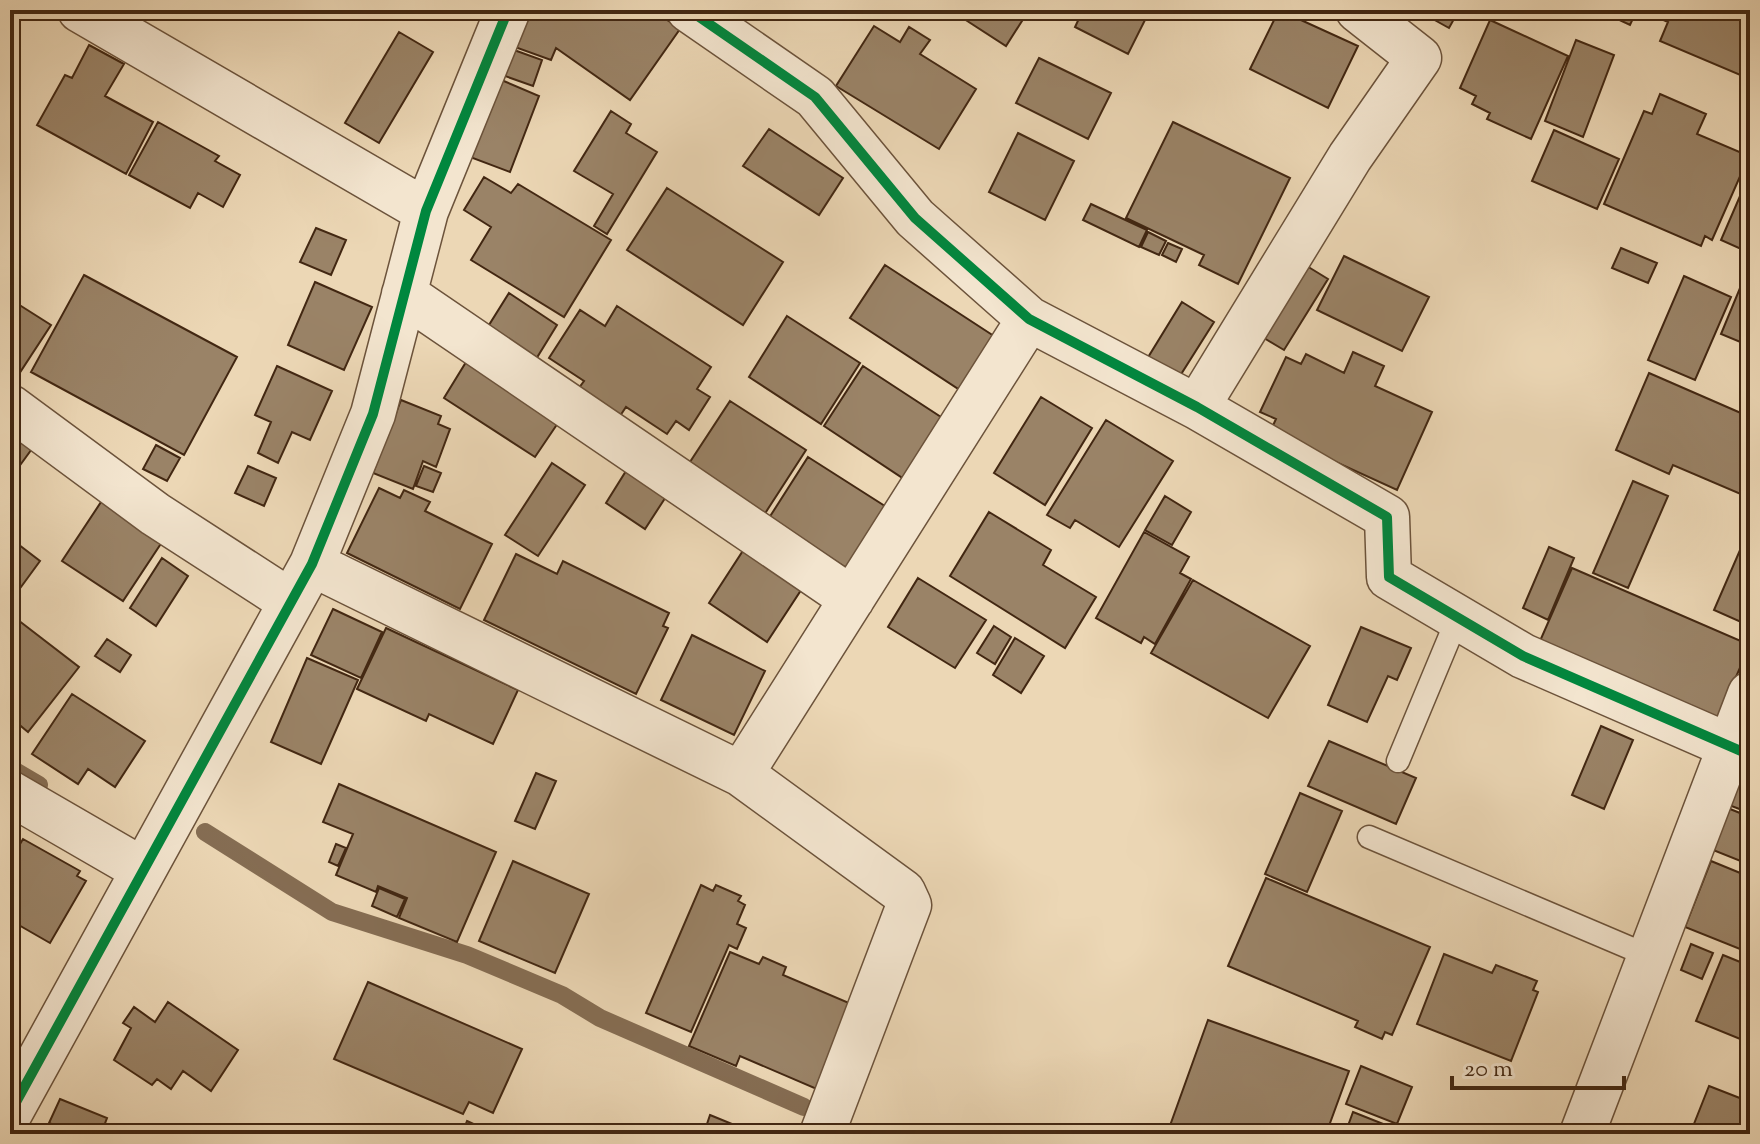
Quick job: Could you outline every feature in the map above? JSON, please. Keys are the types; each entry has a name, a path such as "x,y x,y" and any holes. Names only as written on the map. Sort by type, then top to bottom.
{"street":[{"path":"80,10 426,211"},
{"path":"10,1113 312,564 373,414 426,211 508,10"},
{"path":"689,10 815,97 915,218 1029,319 1197,407 1387,517 1389,577 1523,656 1739,750"},
{"path":"1197,407 1350,157 1419,58 1358,10"},
{"path":"404,294 852,599"},
{"path":"741,774 1029,319"},
{"path":"10,407 155,514 291,602"},
{"path":"312,564 741,774 903,892 909,905 822,1134"},
{"path":"1582,1134 1649,956 1739,750 1750,694"},
{"path":"10,793 143,870"}],"lane":[{"path":"1398,761 1458,617"},
{"path":"1369,837 1649,956"}],"building":[{"path":"526,10 653,10 680,29 630,100 556,48 551,60 512,46"},
{"path":"961,10 1029,10 1006,46 958,15"},
{"path":"1083,10 1150,10 1128,54 1075,27"},
{"path":"1279,10 1358,46 1328,108 1250,69"},
{"path":"1424,10 1459,10 1449,28 1422,13"},
{"path":"1618,10 1636,12 1630,25 1615,18"},
{"path":"1641,10 1750,10 1750,66 1745,77 1660,41 1668,22"},
{"path":"1490,20 1568,56 1531,139 1487,119 1490,113 1472,104 1476,96 1460,88"},
{"path":"874,26 900,42 909,27 930,40 920,54 976,89 939,149 836,86"},
{"path":"399,32 433,52 379,143 345,123"},
{"path":"1576,40 1614,55 1583,137 1545,121"},
{"path":"89,45 124,64 105,96 153,122 126,174 37,125 65,75 72,78"},
{"path":"514,50 542,60 533,86 505,76"},
{"path":"1039,58 1111,93 1088,139 1016,103"},
{"path":"499,79 539,96 510,172 470,157"},
{"path":"1660,94 1706,114 1697,134 1749,156 1712,240 1705,236 1701,246 1604,204 1644,111 1652,114"},
{"path":"611,111 631,124 626,133 657,152 607,234 594,226 613,194 574,171"},
{"path":"158,122 219,156 215,161 240,175 223,207 198,193 190,208 129,175"},
{"path":"1173,122 1290,178 1238,284 1199,265 1204,255 1126,218"},
{"path":"769,129 843,178 819,215 743,166"},
{"path":"1554,130 1619,159 1597,209 1532,181"},
{"path":"1018,133 1074,161 1045,220 989,192"},
{"path":"1750,173 1750,253 1721,240"},
{"path":"484,177 511,193 518,184 611,240 564,317 471,260 491,227 464,210"},
{"path":"667,188 783,262 743,325 627,250"},
{"path":"1091,204 1147,230 1139,247 1083,220"},
{"path":"316,228 346,240 331,275 300,262"},
{"path":"1148,232 1166,241 1159,255 1141,247"},
{"path":"1168,243 1182,249 1176,262 1162,255"},
{"path":"1621,248 1657,263 1648,283 1612,268"},
{"path":"1344,256 1429,297 1402,351 1317,310"},
{"path":"1297,260 1328,279 1284,350 1254,332"},
{"path":"885,265 1000,340 966,394 850,318"},
{"path":"84,275 237,357 184,455 31,372"},
{"path":"1684,276 1731,297 1695,380 1648,360"},
{"path":"315,282 372,307 344,370 288,345"},
{"path":"1740,288 1750,292 1750,346 1721,334"},
{"path":"509,293 557,325 533,364 484,333"},
{"path":"10,299 51,325 17,377 10,372"},
{"path":"1182,302 1214,322 1178,379 1147,359"},
{"path":"617,306 711,367 697,389 710,397 689,430 676,421 667,434 626,407 618,419 576,392 584,381 549,358 580,310 605,326"},
{"path":"787,316 860,363 821,424 749,377"},
{"path":"1353,352 1384,366 1375,386 1432,412 1397,490 1270,432 1276,419 1260,412 1286,357 1301,364 1306,354 1344,373"},
{"path":"471,354 564,414 535,457 444,398"},
{"path":"277,366 332,391 310,440 292,432 278,463 258,453 271,422 255,415"},
{"path":"863,366 944,419 904,479 824,426"},
{"path":"1649,373 1750,417 1750,498 1673,465 1669,474 1616,450"},
{"path":"1041,397 1092,428 1045,505 994,473"},
{"path":"401,400 441,416 438,424 450,429 436,467 423,461 413,489 373,473"},
{"path":"730,401 806,450 764,515 688,465"},
{"path":"1106,420 1173,461 1119,547 1075,520 1070,528 1047,515"},
{"path":"10,429 34,446 10,479"},
{"path":"156,445 180,458 167,481 143,469"},
{"path":"808,457 888,508 848,569 769,518"},
{"path":"552,463 585,485 538,556 505,535"},
{"path":"631,463 671,489 645,529 606,503"},
{"path":"248,466 276,478 264,506 235,493"},
{"path":"424,466 441,473 433,492 416,486"},
{"path":"1633,481 1668,496 1628,588 1593,573"},
{"path":"379,488 400,498 404,490 430,502 425,511 492,544 460,609 347,553"},
{"path":"1165,496 1191,512 1172,545 1145,530"},
{"path":"103,499 164,539 123,601 62,561"},
{"path":"989,512 1051,550 1043,565 1096,597 1065,648 950,576"},
{"path":"1144,532 1189,557 1180,573 1191,579 1155,644 1144,637 1141,643 1096,618"},
{"path":"1747,534 1750,535 1750,626 1714,610"},
{"path":"10,538 40,561 10,602"},
{"path":"748,543 807,581 767,642 709,603"},
{"path":"1549,547 1574,558 1548,620 1523,608"},
{"path":"516,554 557,574 563,561 669,613 663,626 668,628 636,694 484,620"},
{"path":"162,558 188,576 156,626 130,608"},
{"path":"1572,568 1750,645 1718,718 1540,641"},
{"path":"918,578 986,620 955,668 888,627"},
{"path":"1193,580 1310,646 1268,718 1151,653"},
{"path":"333,609 382,632 361,678 311,655"},
{"path":"18,620 79,667 28,732 10,717 10,630"},
{"path":"994,626 1011,637 995,664 977,653"},
{"path":"1361,627 1411,648 1397,680 1388,676 1367,722 1328,705"},
{"path":"386,628 518,690 493,744 429,714 426,721 357,689"},
{"path":"692,635 765,671 734,735 661,700"},
{"path":"1015,638 1044,656 1021,693 993,675"},
{"path":"107,639 131,655 120,672 95,656"},
{"path":"307,658 358,680 321,764 271,742"},
{"path":"72,694 145,741 115,787 88,769 78,784 32,754"},
{"path":"1601,726 1633,740 1604,809 1572,795"},
{"path":"1329,741 1416,778 1396,824 1308,786"},
{"path":"1741,767 1750,770 1750,813 1726,804"},
{"path":"536,773 556,781 535,829 515,821"},
{"path":"339,784 496,852 457,942 399,918 407,898 378,886 376,892 336,875 353,834 323,822"},
{"path":"1300,793 1342,811 1307,892 1265,874"},
{"path":"1725,807 1750,817 1750,845 1743,862 1708,848"},
{"path":"23,839 80,871 77,876 86,881 50,943 10,920 10,899 15,891 10,888 10,861"},
{"path":"336,844 346,848 338,866 329,862"},
{"path":"513,861 589,894 555,973 479,941"},
{"path":"1711,861 1750,877 1750,953 1685,927"},
{"path":"1266,878 1430,947 1392,1035 1385,1032 1382,1039 1355,1027 1358,1021 1228,966"},
{"path":"701,885 713,891 716,885 741,896 738,901 745,905 737,924 746,928 737,949 729,945 691,1032 646,1013"},
{"path":"379,888 405,899 397,917 372,906"},
{"path":"1691,944 1713,953 1702,979 1681,970"},
{"path":"730,952 759,964 763,957 786,967 783,975 856,1006 819,1090 740,1056 736,1066 689,1046"},
{"path":"1444,954 1492,973 1496,965 1537,981 1533,990 1538,992 1511,1061 1417,1024"},
{"path":"1723,955 1750,966 1750,1043 1696,1021"},
{"path":"368,982 522,1049 493,1113 469,1102 463,1114 334,1059"},
{"path":"168,1002 238,1050 211,1091 183,1071 171,1089 157,1079 152,1085 114,1060 131,1028 123,1023 134,1007 155,1022"},
{"path":"1208,1020 1349,1071 1326,1134 1167,1134"},
{"path":"1361,1066 1412,1087 1397,1124 1346,1104"},
{"path":"1709,1086 1750,1102 1750,1134 1690,1134"},
{"path":"60,1099 107,1118 101,1134 76,1134 49,1123"},
{"path":"1353,1112 1396,1129 1394,1134 1345,1134"},
{"path":"710,1115 742,1128 740,1134 723,1134 706,1127"},
{"path":"467,1121 491,1132 490,1134 462,1134"},
{"path":"178,1125 200,1134 174,1134"}],"waterway":[{"path":"10,768 39,785"},
{"path":"205,832 332,912 467,955 562,995 600,1018 804,1107"}],"cycle path":[{"path":"10,1113 312,564 373,414 426,211 508,10"},
{"path":"689,10 815,97 915,218 1029,319 1197,407 1387,517 1389,577 1523,656 1750,755"}]}
